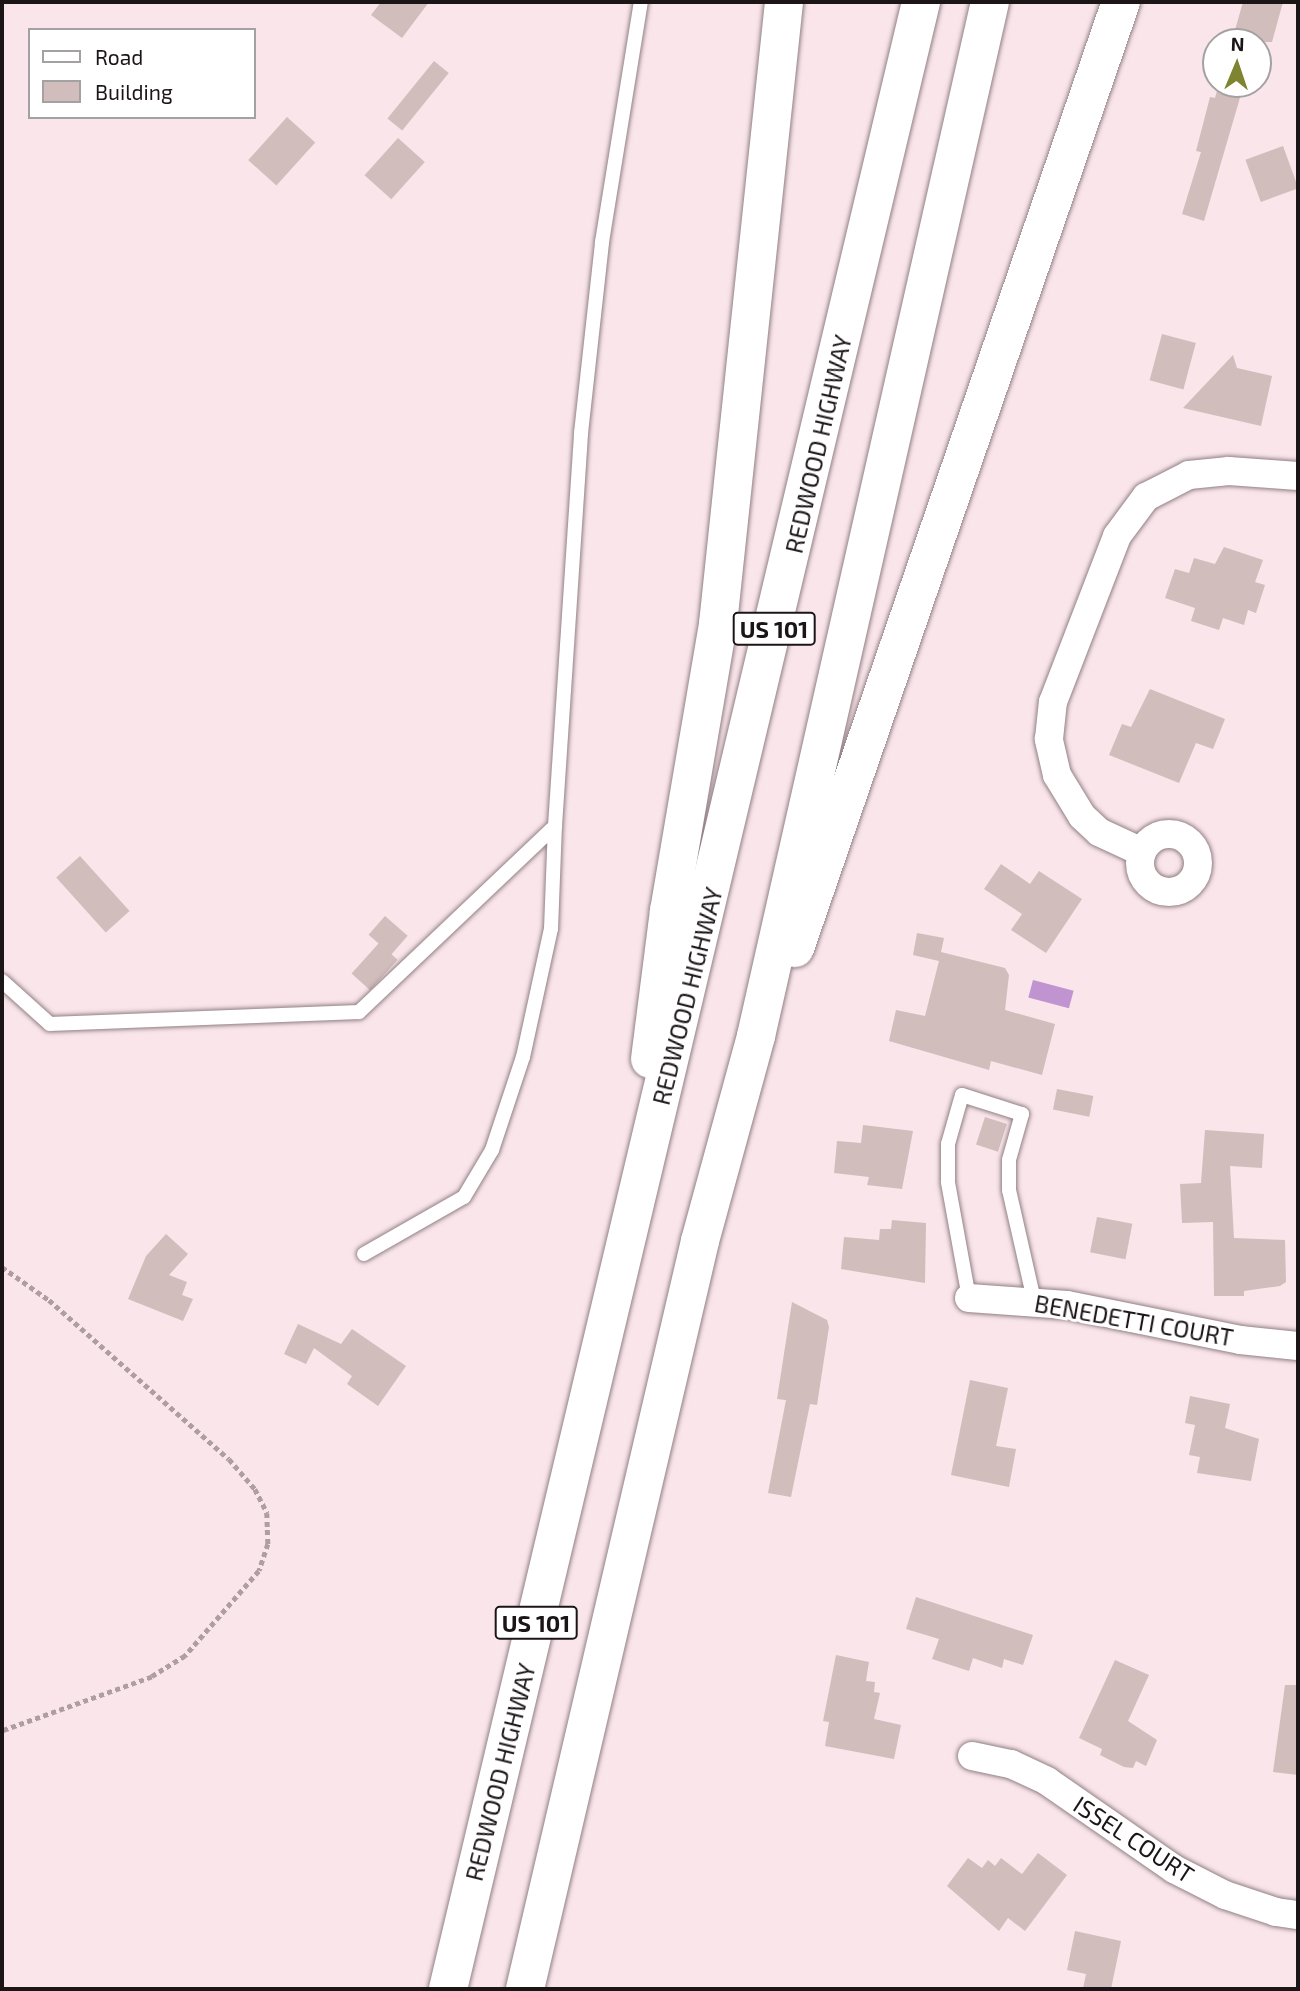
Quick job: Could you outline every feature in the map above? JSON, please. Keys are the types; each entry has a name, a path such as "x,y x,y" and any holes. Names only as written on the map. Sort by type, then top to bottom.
{"highway":[{"path":"625,1256 669,911 718,624 784,2"},
{"name":"REDWOOD HIGHWAY","path":"448,1989 625,1256 921,2"},
{"name":"US 101","path":"525,1989 700,1241 756,1036 990,2"},
{"path":"756,1036 810,913 951,486 1121,2"}],"street":[{"path":"1142,852 1099,832 1082,816 1057,775 1049,739 1053,702 1117,536 1146,498 1189,475 1229,471 1298,476"},
{"name":"BENEDETTI COURT","path":"969,1298 1034,1300 1240,1340 1298,1346"},
{"name":"ISSEL COURT","path":"972,1756 1011,1764 1047,1781 1174,1869 1225,1895 1276,1912 1298,1915"}],"lane":[{"path":"364,1254 464,1197 492,1150 523,1057 551,929 555,825 582,420 602,242 640,2"},
{"path":"2,981 50,1024 359,1012 555,825"},
{"path":"969,1298 948,1182 948,1143 962,1095 1022,1114 1009,1160 1009,1190 1034,1300"}],"path":[{"path":"2,1267 49,1300 229,1460 256,1489 267,1513 268,1544 259,1571 186,1656 152,1677 2,1731"}],"shaded area":[{"path":"1033,980 1074,991 1069,1008 1028,997"}],"building":[{"path":"381,2 429,2 402,38 371,15"},
{"path":"1243,2 1283,2 1272,42 1272,28 1236,28"},
{"path":"434,61 449,73 402,130 387,119"},
{"path":"1210,98 1240,98 1204,221 1182,214 1201,152 1196,151"},
{"path":"287,117 315,142 276,186 248,160"},
{"path":"398,138 425,162 391,199 365,175"},
{"path":"1283,146 1298,188 1261,202 1245,160"},
{"path":"1162,334 1196,343 1183,389 1150,380"},
{"path":"1233,355 1237,368 1272,376 1261,426 1183,408"},
{"path":"1224,547 1263,560 1255,582 1265,585 1256,613 1248,610 1244,625 1223,618 1219,630 1191,621 1195,608 1165,598 1175,569 1189,573 1194,558 1215,564"},
{"path":"1150,689 1225,719 1213,749 1196,743 1179,783 1109,755 1122,724 1131,727"},
{"path":"80,856 130,911 106,932 56,877"},
{"path":"1001,864 1030,884 1039,871 1082,899 1046,953 1011,930 1022,914 984,889"},
{"path":"385,916 408,936 391,955 369,935"},
{"path":"917,933 944,938 941,952 1005,968 1009,975 1005,1010 1055,1024 1042,1075 991,1061 989,1070 889,1041 896,1010 925,1016 939,961 913,955"},
{"path":"379,943 398,960 370,990 352,973"},
{"path":"1057,1089 1093,1096 1089,1117 1053,1110"},
{"path":"985,1117 1007,1124 998,1152 976,1145"},
{"path":"863,1125 913,1131 902,1189 867,1185 869,1177 834,1173 837,1141 861,1143"},
{"path":"1205,1130 1264,1134 1262,1168 1230,1166 1234,1238 1285,1240 1286,1282 1280,1286 1244,1291 1244,1296 1214,1296 1213,1222 1182,1223 1180,1184 1201,1183"},
{"path":"1097,1217 1132,1224 1125,1259 1090,1252"},
{"path":"892,1220 926,1223 925,1283 841,1269 844,1237 879,1240 880,1229 891,1229"},
{"path":"166,1234 188,1254 169,1275 187,1282 182,1295 193,1299 183,1321 128,1299 146,1256"},
{"path":"792,1302 827,1320 829,1327 817,1405 810,1404 791,1497 768,1493 786,1400 777,1399"},
{"path":"298,1324 341,1344 352,1329 406,1366 378,1406 347,1384 352,1376 314,1348 306,1364 284,1354"},
{"path":"970,1380 1008,1388 996,1446 1016,1449 1009,1487 951,1475"},
{"path":"1190,1396 1230,1404 1225,1428 1259,1439 1251,1481 1197,1473 1200,1457 1189,1455 1195,1425 1185,1423"},
{"path":"916,1597 1033,1635 1023,1665 1004,1659 1002,1668 973,1658 969,1671 932,1659 939,1639 906,1629"},
{"path":"836,1655 869,1662 866,1681 875,1682 874,1692 880,1693 874,1719 901,1725 894,1759 825,1746 829,1722 823,1721"},
{"path":"1115,1660 1149,1675 1128,1721 1157,1740 1146,1766 1136,1761 1133,1768 1124,1767 1100,1755 1102,1749 1079,1738"},
{"path":"1285,1685 1298,1685 1298,1775 1273,1772"},
{"path":"1038,1853 1067,1875 1025,1931 1008,1918 999,1931 947,1886 968,1858 982,1868 988,1860 995,1866 1001,1858 1022,1874"},
{"path":"1075,1931 1121,1941 1111,1989 1083,1989 1086,1974 1067,1970"}]}
